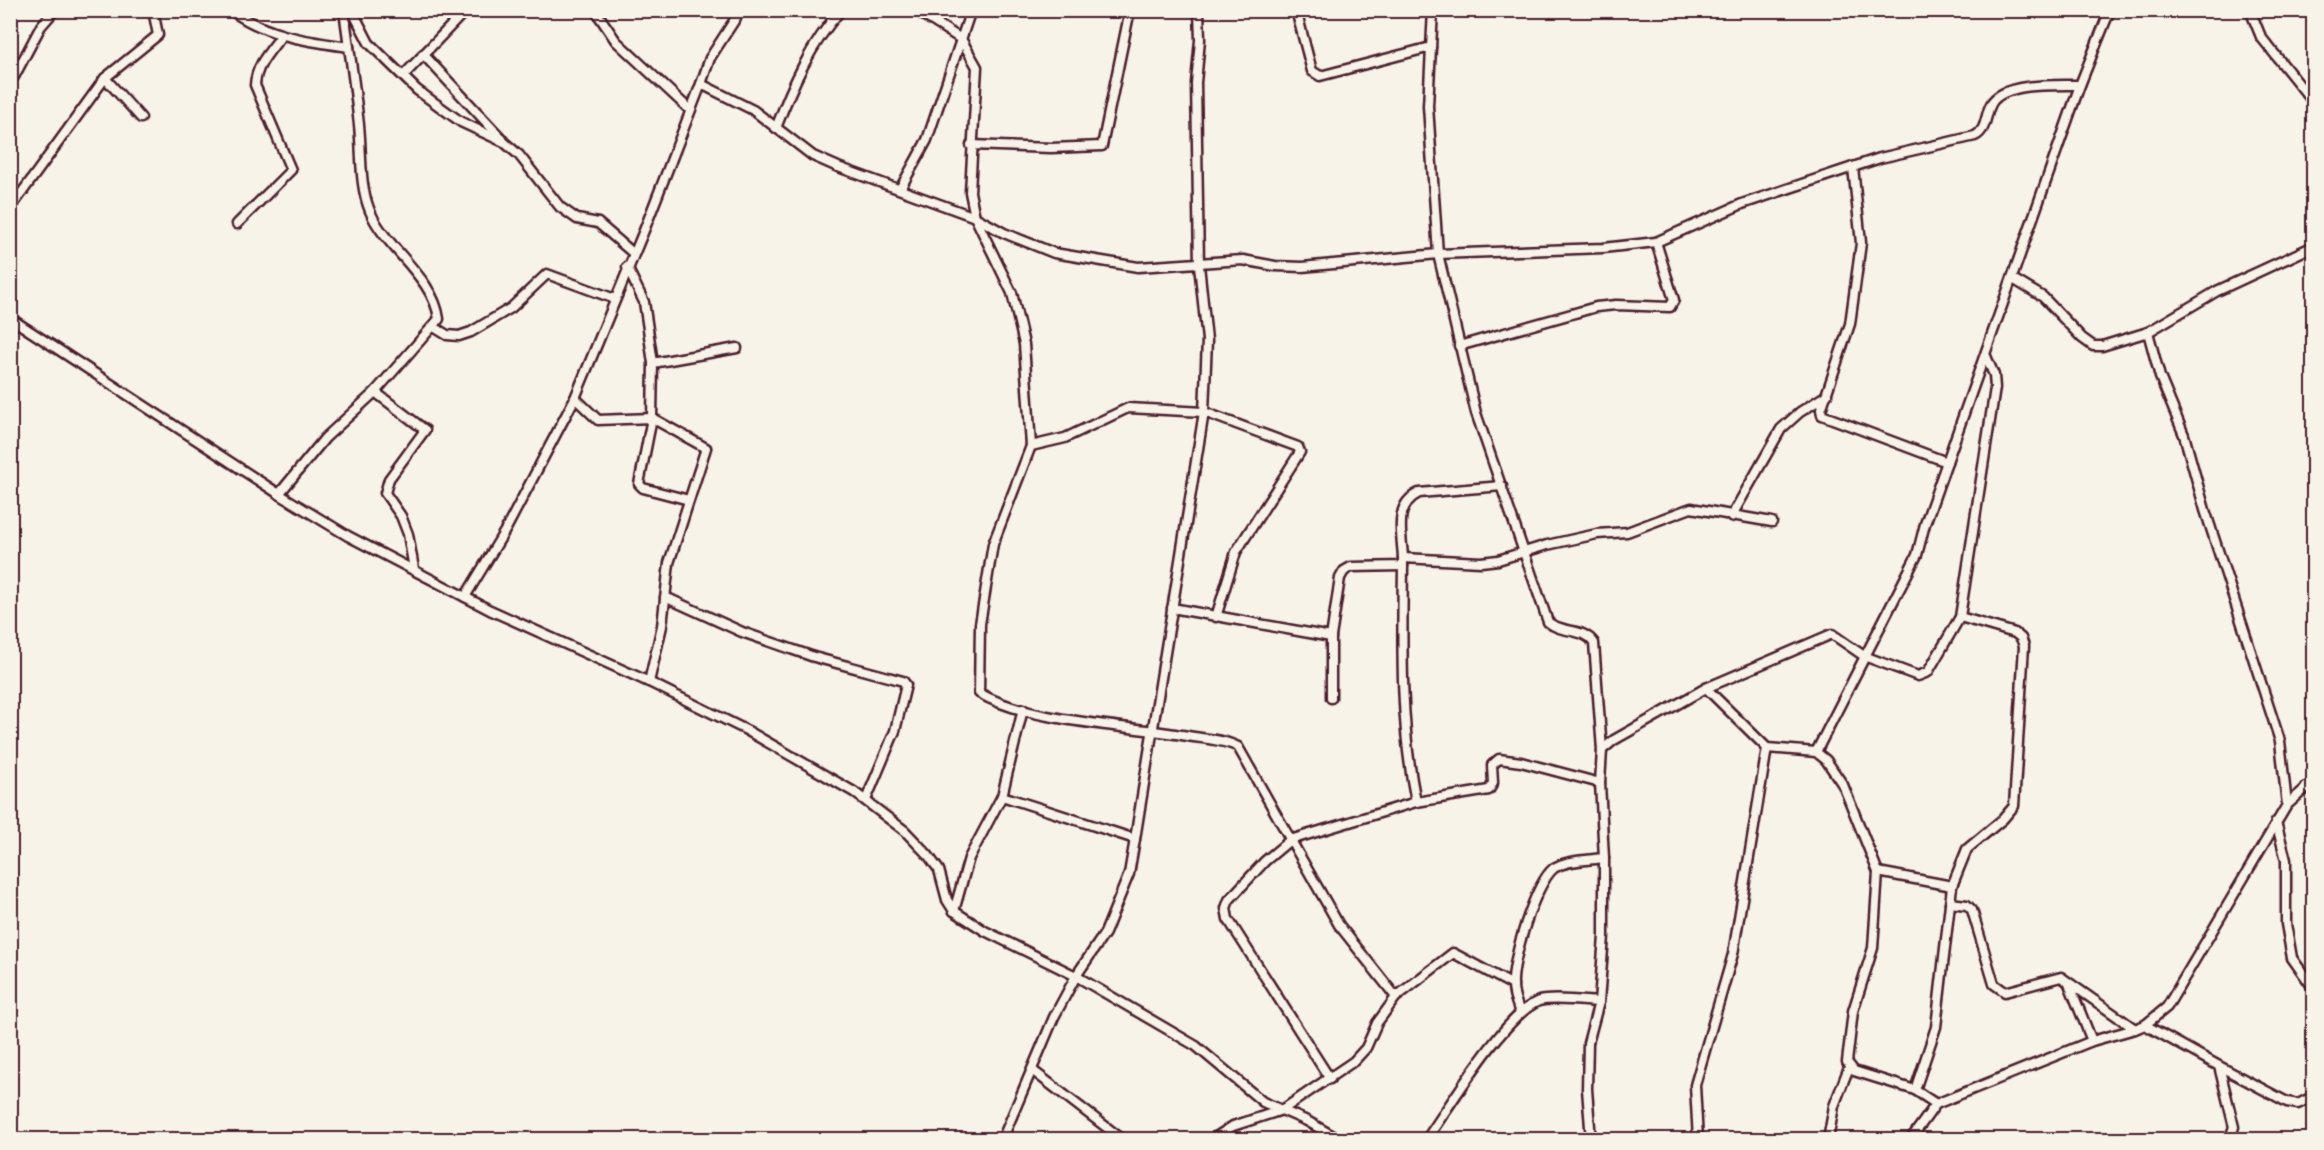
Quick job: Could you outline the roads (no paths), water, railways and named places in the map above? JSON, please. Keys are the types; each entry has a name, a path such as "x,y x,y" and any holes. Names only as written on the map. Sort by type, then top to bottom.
{"street":[{"path":"14,77 41,26 55,10"},
{"path":"10,209 105,78 158,35 153,10"},
{"path":"231,10 247,22 282,35 349,47"},
{"path":"279,494 325,438 375,392 439,319 427,290 369,210 362,177 359,125 344,10"},
{"path":"352,10 369,43 438,107 461,122 504,142"},
{"path":"403,76 466,10"},
{"path":"595,10 616,41 690,110"},
{"path":"465,597 506,529 574,398 645,228 710,58 741,10"},
{"path":"776,128 803,65 824,30 841,10"},
{"path":"915,10 961,39 977,67 970,192 975,217 1005,274 1017,310 1024,344 1031,446 993,544 980,624 977,688 986,697 1023,709 1082,722 1152,730 1238,747 1339,925 1396,997"},
{"path":"900,189 927,140 971,10"},
{"path":"971,146 1051,148 1102,146 1130,10"},
{"path":"1002,1140 1054,1017 1076,976 1106,933 1129,874 1204,412 1207,340 1199,265 1196,82 1200,40 1199,10"},
{"path":"1296,10 1311,71 1320,76 1431,46"},
{"path":"1433,10 1428,106 1438,254 1476,413 1548,622 1554,627 1586,634 1594,643 1602,750 1600,783 1604,858 1604,936 1599,1002 1588,1043 1587,1089 1591,1140"},
{"path":"1816,752 1917,555 1947,462 2080,85 2110,10"},
{"path":"2250,10 2261,37 2313,103"},
{"path":"237,224 291,170 255,85 255,74 282,35"},
{"path":"423,54 504,142 519,155 560,207 577,219 598,223 633,253"},
{"path":"105,78 141,118"},
{"path":"701,84 753,110 813,156 868,180 900,189 975,217 1004,233 1062,255 1128,267 1199,265 1243,260 1275,266 1302,267 1438,254 1603,248 1656,242 1742,204 1853,167 1900,153 1975,136 1983,129 1991,104 2005,92 2043,85 2080,85"},
{"path":"1853,167 1861,243 1850,324 1821,410 1826,418 1888,438 1947,462"},
{"path":"1459,346 1596,307 1616,304 1670,307 1674,300 1656,242"},
{"path":"2013,279 2043,297 2082,338 2093,346 2102,346 2148,332 2217,291 2313,246"},
{"path":"627,267 644,302 653,363 652,418 639,484 643,488 689,500"},
{"path":"434,327 447,335 459,336 471,332 511,308 547,274 615,299"},
{"path":"10,318 279,494 348,536 465,597 649,682 748,731 866,800 906,831 928,855 939,870 946,900 954,911 985,931 1076,976 1196,1046 1255,1096 1340,1140"},
{"path":"2148,332 2160,376 2184,435 2205,510 2277,730 2288,805"},
{"path":"653,363 737,348"},
{"path":"1602,750 1614,740 1706,688 1826,635 1837,636 1864,656 1923,675 1928,672 1960,617 1995,388 1994,375 1986,356"},
{"path":"375,392 425,430 388,479 385,493 401,516 414,569"},
{"path":"1731,517 1781,429 1800,412 1827,395"},
{"path":"574,398 598,420 652,418 706,447 669,563 662,626 649,682"},
{"path":"1031,446 1072,435 1128,408 1204,412 1294,444 1300,452 1236,552 1216,616"},
{"path":"1416,802 1410,773 1402,690 1401,510 1410,497 1419,493 1502,486"},
{"path":"1331,698 1331,637 1340,578 1344,571 1351,567 1403,562 1481,562 1597,534 1627,532 1691,508 1731,517 1752,517 1772,522"},
{"path":"665,597 742,632 814,657 903,681 906,685 900,715 866,800"},
{"path":"1172,608 1331,637"},
{"path":"1916,1090 1936,1027 1952,886 1967,849 2003,819 2014,806 2024,646 2021,638 2015,633 1960,617"},
{"path":"1706,688 1767,748 1816,752 1835,770 1878,872 1873,948 1853,1011 1847,1062 1849,1067 1834,1106 1828,1140"},
{"path":"954,911 969,858 1002,796 1023,709"},
{"path":"1698,1140 1695,1084 1733,954 1767,748"},
{"path":"1330,1079 1228,919 1226,908 1230,900 1265,861 1290,840 1416,802 1489,790 1493,783 1492,765 1499,759 1521,762 1600,783"},
{"path":"1910,1140 1936,1104 2092,1041 2145,1025 2175,996 2276,822 2288,805 2311,786"},
{"path":"1002,796 1135,839"},
{"path":"2276,822 2286,860 2286,924 2292,958 2313,989"},
{"path":"1520,1012 1513,985 1515,957 1531,911 1550,873 1561,865 1604,858"},
{"path":"1878,872 1952,886"},
{"path":"1950,903 1966,904 1972,910 1994,984 1999,989 2005,992 2020,989 2056,976 2135,1029"},
{"path":"1211,1140 1233,1126 1282,1110 1330,1079 1360,1056 1377,1023 1396,997 1454,953 1513,985"},
{"path":"2069,984 2092,1041"},
{"path":"1426,1140 1520,1012 1540,1001 1599,1002"},
{"path":"2145,1025 2292,1104 2298,1104 2313,1096"},
{"path":"2219,1065 2234,1126 2229,1140"},
{"path":"1849,1067 1916,1090 1936,1104"},
{"path":"1032,1070 1123,1140"}]}
